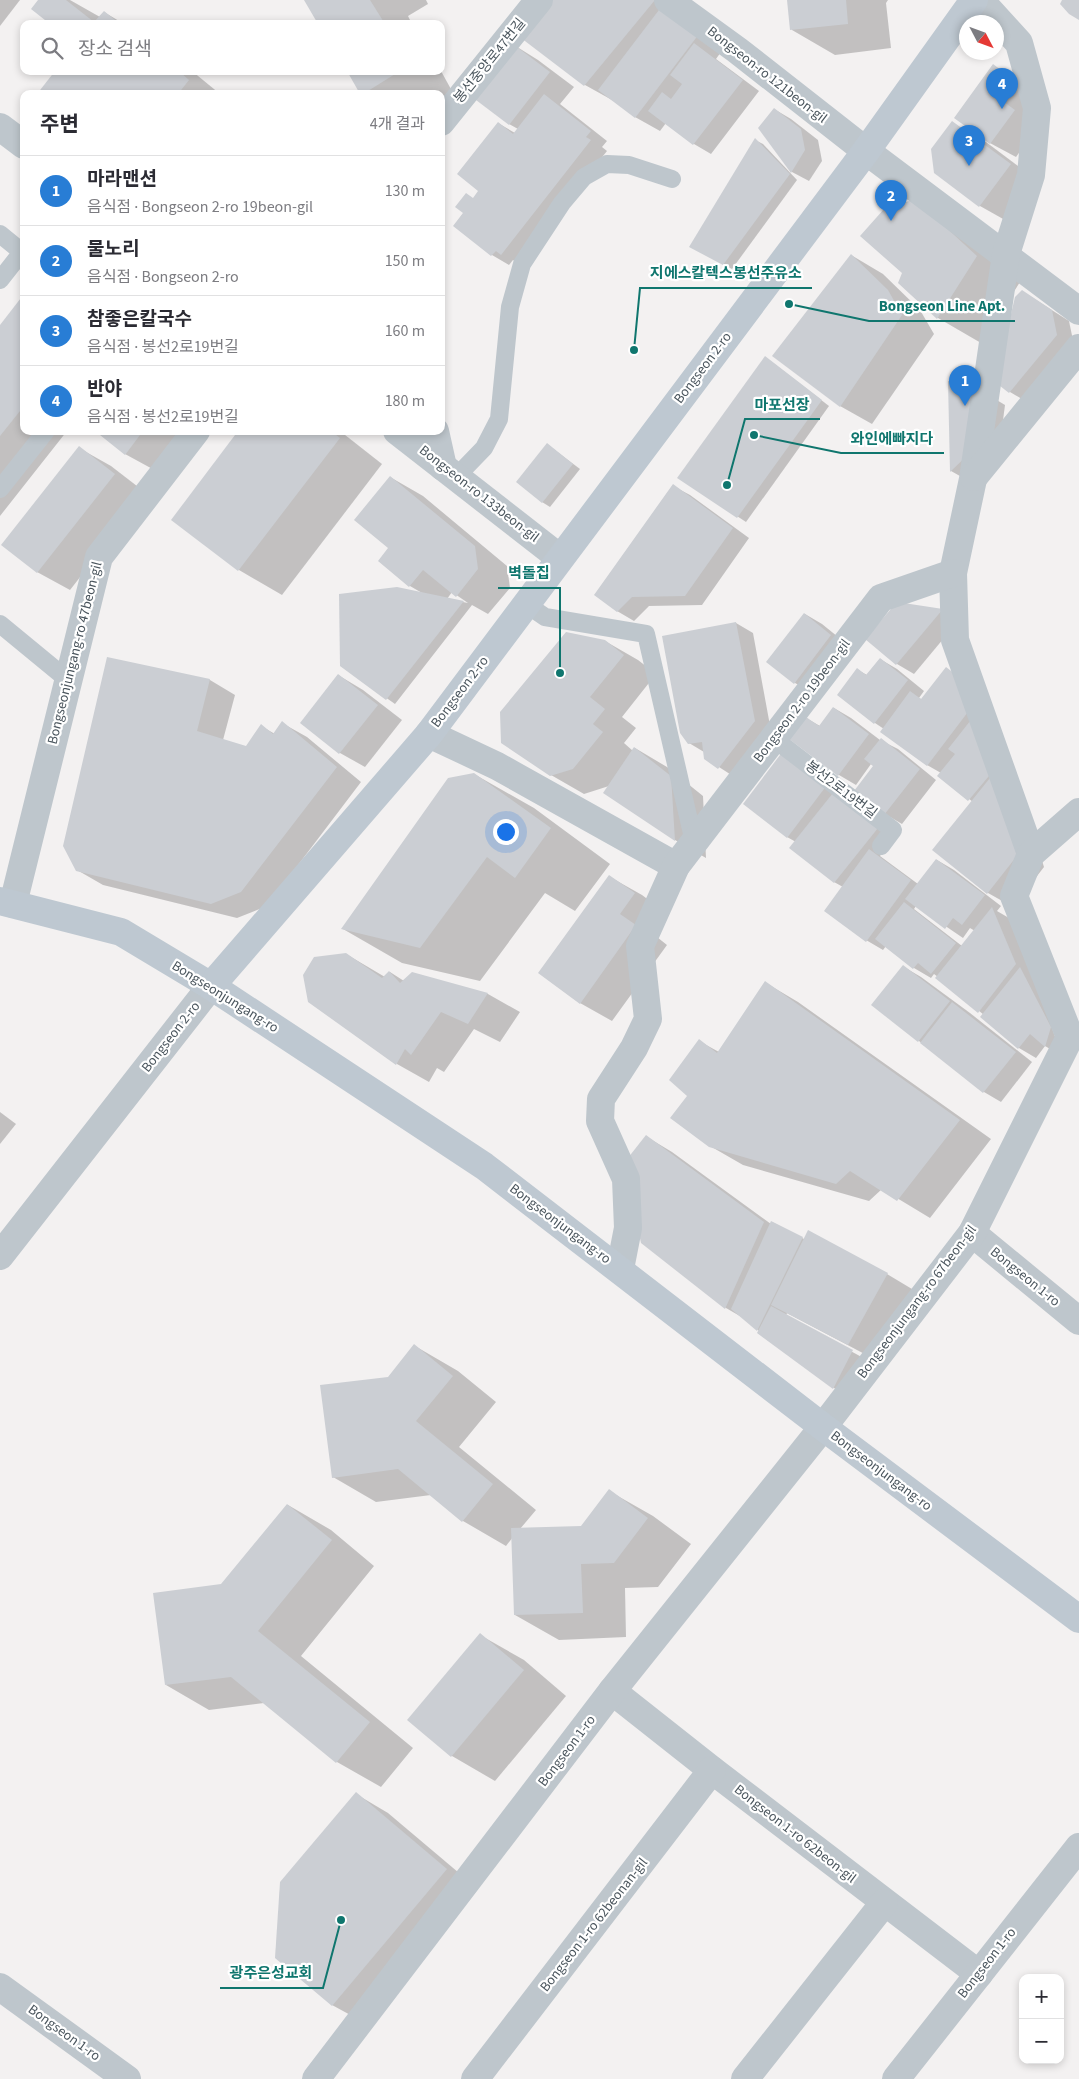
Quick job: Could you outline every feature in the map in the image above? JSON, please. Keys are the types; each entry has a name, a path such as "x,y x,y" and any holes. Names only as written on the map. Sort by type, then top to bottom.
{"street":[{"name":"봉선중앙로47번길","path":"445,117 539,0"},
{"name":"Bongseon-ro 121beon-gil","path":"668,0 737,50 866,151 1006,254 1079,311"},
{"name":"Bongseon 2-ro","path":"0,1256 211,986 429,734 866,151 974,0"},
{"path":"980,0 1019,43 1037,108 1031,175 1006,254 973,479 953,573 955,640 1031,854 1079,812"},
{"path":"0,127 20,142"},
{"path":"973,479 1079,348"},
{"name":"Bongseonjungang-ro 47beon-gil","path":"7,903 68,680 99,556 193,435"},
{"name":"Bongseon-ro 133beon-gil","path":"402,435 560,558"},
{"path":"436,435 450,472"},
{"name":"Bongseon 2-ro 19beon-gil","path":"620,1269 628,1228 626,1179 600,1121 601,1099 634,1048 648,1019 640,946 676,866 881,598 953,573"},
{"name":"Bongseon 2-ro","path":"429,734 497,766 676,866"},
{"name":"Bongseonjungang-ro 67beon-gil","path":"823,1427 972,1233 1075,1040 1014,896 1031,854"},
{"name":"Bongseonjungang-ro","path":"7,903 121,932 211,986 484,1166 823,1427 1079,1619"},
{"name":"Bongseon 1-ro","path":"972,1233 1079,1320"},
{"name":"Bongseon 1-ro","path":"316,2079 612,1691 823,1427"},
{"name":"Bongseon 1-ro 62beon-gil","path":"612,1691 884,1903 979,1974"},
{"name":"Bongseon 1-ro 62beonan-gil","path":"475,2079 712,1770"},
{"name":"Bongseon 1-ro","path":"896,2079 1079,1847"},
{"path":"745,2079 884,1903"},
{"name":"Bongseon 1-ro","path":"0,1987 127,2079"}],"lane":[{"path":"450,472 484,448 498,418 510,306 522,264 562,203 584,176 607,164 629,165 672,179"},
{"path":"0,234 20,250"},
{"path":"0,280 20,255"},
{"path":"0,489 43,435"},
{"path":"526,604 545,617 646,634 694,842"},
{"path":"0,624 68,680"},
{"name":"봉선2로19번길","path":"773,738 893,830 881,846"}],"building":[{"path":"38,0 66,0 91,20 45,20 31,9"},
{"path":"304,0 370,0 382,20 316,20"},
{"path":"549,0 655,0 584,86 521,38"},
{"path":"787,0 846,0 848,24 790,30"},
{"path":"1062,0 1079,0 1079,20 1069,14 1060,4"},
{"path":"662,6 699,34 635,118 598,90"},
{"path":"104,11 115,20 96,20"},
{"path":"694,43 743,80 693,145 648,111 662,92 671,99 682,84 670,75"},
{"path":"513,44 550,72 509,125 472,97"},
{"path":"993,64 1014,80 1000,99 1015,110 990,144 954,118"},
{"path":"52,75 183,75 189,80 181,90 40,90"},
{"path":"349,75 394,75 369,90 358,90"},
{"path":"544,94 591,131 586,137 591,140 501,255 496,251 491,256 453,226 463,213 455,207 466,193 473,198 478,191 457,174 498,122 513,134"},
{"path":"774,108 801,129 805,150 791,173 758,128"},
{"path":"952,121 1011,164 979,207 934,173 931,149"},
{"path":"755,138 790,174 723,265 689,247"},
{"path":"915,199 977,256 937,319 898,283 902,273 860,236 884,209"},
{"path":"851,254 888,290 902,315 840,407 772,356"},
{"path":"1022,290 1052,310 1057,335 1009,393 995,382 1015,297"},
{"path":"20,299 20,411 0,436 0,325"},
{"path":"765,356 822,400 737,518 677,478"},
{"path":"948,381 980,389 972,451 950,472"},
{"path":"100,435 140,435 125,455"},
{"path":"235,435 336,435 340,438 238,571 171,520"},
{"path":"547,443 573,464 542,503 516,482"},
{"path":"79,446 115,474 37,573 1,545"},
{"path":"390,476 475,546 478,569 456,597 423,570 409,587 378,561 388,548 354,520"},
{"path":"673,484 733,528 685,596 632,597 617,612 594,595"},
{"path":"397,587 464,601 386,700 340,666 339,594"},
{"path":"897,602 943,609 896,665 865,639"},
{"path":"804,613 831,635 794,684 766,662"},
{"path":"736,622 755,721 718,769 704,759 702,742 688,744 680,733 662,636"},
{"path":"566,632 605,640 624,655 590,697 605,709 593,724 603,732 573,769 550,776 501,743 500,712"},
{"path":"107,657 210,679 197,731 246,746 261,724 273,734 282,721 337,767 241,892 211,904 76,871 63,846"},
{"path":"880,658 908,680 874,724 837,695 857,668 866,675"},
{"path":"946,667 969,685 974,704 927,766 880,732 910,691 921,699"},
{"path":"338,674 378,705 339,754 300,723"},
{"path":"833,707 869,734 838,776 789,739 806,717 819,726"},
{"path":"974,716 994,770 968,801 937,776 955,754 948,749"},
{"path":"881,738 920,769 884,815 854,791 873,766 864,759"},
{"path":"634,747 671,776 675,841 603,793"},
{"path":"783,751 827,785 787,838 743,804"},
{"path":"474,773 551,828 515,878 487,857 420,948 341,929 448,778"},
{"path":"994,773 1020,852 987,894 932,850"},
{"path":"833,793 878,828 834,883 789,848"},
{"path":"869,849 911,880 866,942 824,911"},
{"path":"936,859 985,895 962,925 953,918 945,929 905,899"},
{"path":"609,875 635,893 620,914 636,925 580,1004 538,973"},
{"path":"904,902 956,943 931,974 918,963 913,969 875,939"},
{"path":"992,907 1016,964 978,1013 935,978"},
{"path":"346,953 382,978 389,971 400,983 412,972 488,993 468,1024 441,1012 411,1055 405,1049 396,1065 308,1002 303,975 314,957"},
{"path":"903,965 950,1001 918,1042 871,1005"},
{"path":"1020,967 1051,1027 1045,1047 1030,1034 1018,1049 980,1017"},
{"path":"765,981 960,1120 897,1201 850,1171 836,1184 709,1147 670,1118 687,1096 669,1080 699,1039 717,1053"},
{"path":"952,1002 1016,1052 983,1093 920,1043"},
{"path":"646,1135 764,1222 725,1309 641,1243 624,1163"},
{"path":"771,1221 803,1237 757,1331 731,1309"},
{"path":"808,1230 888,1273 848,1345 771,1305"},
{"path":"771,1306 853,1350 833,1389 757,1333"},
{"path":"414,1344 453,1376 416,1421 493,1484 462,1522 398,1469 332,1478 320,1385 388,1377"},
{"path":"609,1489 648,1518 614,1563 581,1564 583,1613 514,1615 511,1528 581,1526"},
{"path":"287,1504 332,1540 258,1631 370,1722 336,1763 231,1677 165,1685 153,1593 221,1584"},
{"path":"480,1633 524,1670 451,1757 407,1720"},
{"path":"356,1792 447,1869 332,2006 275,1958 280,1882"}],"place":[{"name":"반야","path":"1002,109"},
{"name":"참좋은칼국수","path":"969,166"},
{"name":"물노리","path":"891,221"},
{"name":"Bongseon Line Apt.","path":"789,304"},
{"name":"지에스칼텍스봉선주유소","path":"634,350"},
{"name":"마라맨션","path":"965,406"},
{"name":"와인에빠지다","path":"754,435"},
{"name":"마포선장","path":"727,485"},
{"name":"벽돌집","path":"560,673"},
{"name":"광주은성교회","path":"341,1920"}]}
